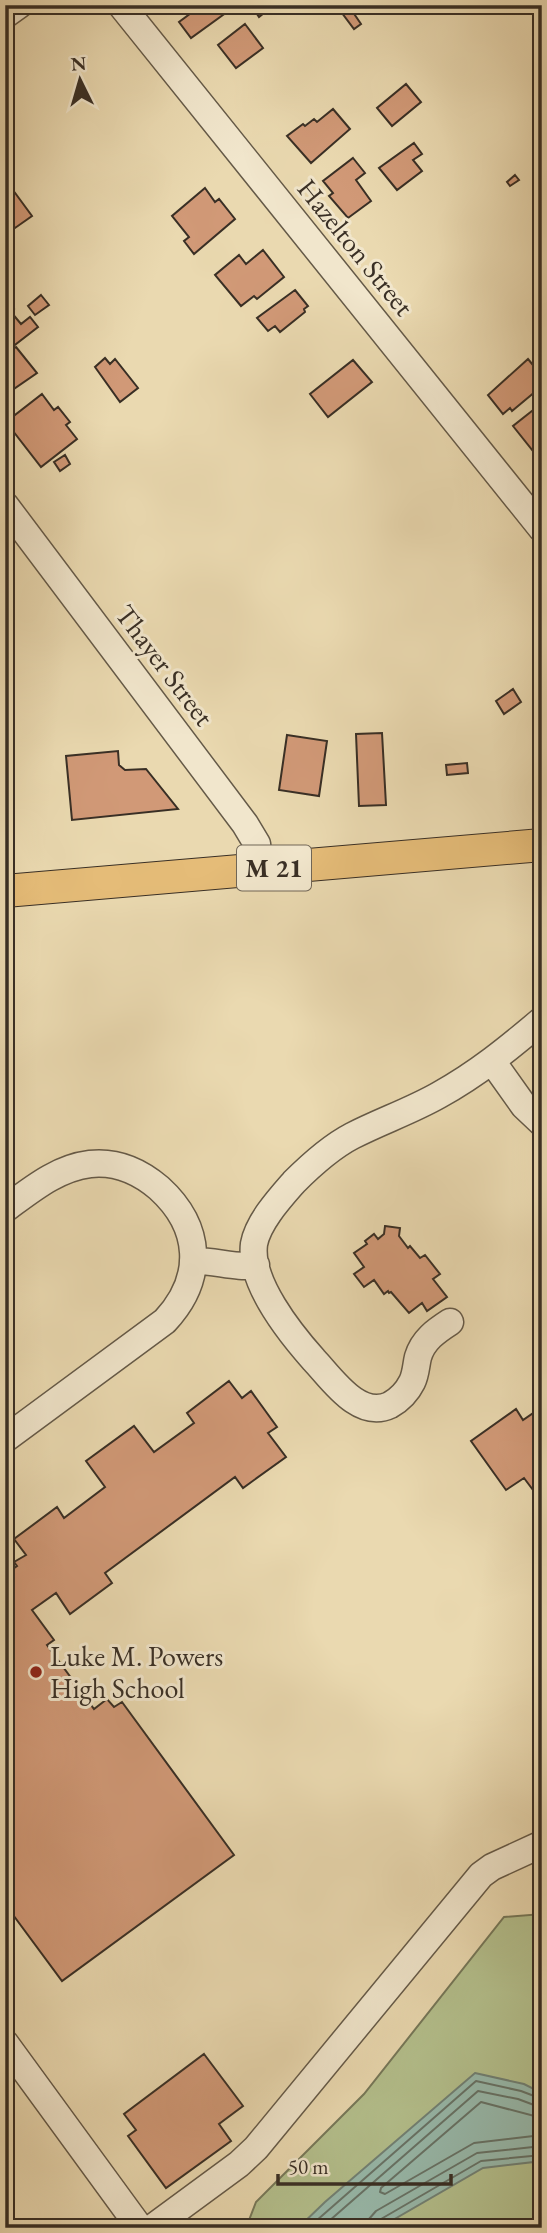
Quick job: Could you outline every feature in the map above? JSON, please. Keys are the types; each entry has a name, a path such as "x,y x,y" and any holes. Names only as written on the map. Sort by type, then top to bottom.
{"main road":[{"name":"M 21","path":"5,891 542,845"}],"street":[{"path":"5,15 19,5"},
{"name":"Hazelton Street","path":"121,5 542,529"},
{"name":"Thayer Street","path":"5,505 245,824 257,844 260,870"},
{"path":"450,1322 432,1335 422,1347 412,1382 405,1393 386,1407 366,1407 348,1396 301,1345 267,1296 256,1265 254,1244 259,1231 288,1189 316,1162 351,1136 436,1097 492,1061 542,1020"},
{"path":"492,1061 524,1106 542,1123"},
{"path":"5,1209 66,1170 93,1164 122,1166 151,1181 178,1208 191,1234 194,1261 183,1297 165,1321 5,1438"},
{"path":"194,1261 215,1261 244,1267 256,1265"},
{"path":"152,2228 239,2164 256,2148 481,1875 492,1867 542,1844"},
{"path":"5,2043 141,2228"}],"green space":[{"path":"542,1914 542,2228 246,2228 256,2202 364,2094 504,1917"}],"water":[{"path":"475,2073 524,2084 542,2093 542,2161 483,2168 379,2228 298,2228 325,2202"}],"building":[{"path":"202,5 222,5 227,12 191,38 179,22"},
{"path":"251,5 274,5 259,17"},
{"path":"336,5 348,5 361,24 354,29"},
{"path":"413,5 428,5 419,13"},
{"path":"245,24 263,48 236,68 218,45"},
{"path":"406,84 421,102 392,126 377,108"},
{"path":"333,109 350,129 311,163 287,136 303,124 305,126 314,119 317,122"},
{"path":"414,143 422,154 413,160 422,171 397,190 379,168"},
{"path":"353,158 365,173 356,180 371,201 348,218 329,196 333,193 323,181"},
{"path":"515,175 519,180 510,186 507,182"},
{"path":"10,186 32,216 15,228 5,215 5,190"},
{"path":"205,188 215,202 219,199 235,219 194,254 184,241 189,237 172,216"},
{"path":"263,250 284,277 257,299 254,296 241,306 215,275 239,255 246,264"},
{"path":"295,290 308,306 304,309 305,312 280,332 275,326 268,331 257,318"},
{"path":"41,295 49,305 35,315 28,306"},
{"path":"5,298 14,309 11,312 21,324 30,317 38,327 7,351 5,348"},
{"path":"16,347 37,373 5,395 5,355"},
{"path":"105,358 110,364 115,359 138,388 120,402 95,367"},
{"path":"528,359 542,376 542,386 512,411 510,408 503,414 488,395"},
{"path":"353,360 372,382 328,417 310,394"},
{"path":"42,394 54,410 58,407 70,422 66,425 77,439 41,467 6,422"},
{"path":"542,403 542,452 537,456 513,426"},
{"path":"65,455 70,464 60,471 54,462"},
{"path":"513,689 521,702 504,714 496,701"},
{"path":"542,694 542,708 535,698"},
{"path":"382,733 386,805 359,806 356,734"},
{"path":"287,735 327,741 319,796 279,790"},
{"path":"118,751 119,765 125,770 146,769 178,809 72,820 66,756"},
{"path":"467,763 468,773 447,775 446,765"},
{"path":"385,1226 400,1228 399,1236 408,1248 410,1246 420,1258 425,1255 440,1274 433,1279 447,1297 427,1311 422,1303 409,1313 391,1292 384,1294 374,1280 364,1287 354,1274 364,1267 354,1253 367,1244 365,1241 374,1234 378,1239 384,1234"},
{"name":"Luke M. Powers High School","path":"229,1381 242,1398 251,1391 277,1427 268,1433 286,1457 243,1488 235,1477 105,1573 112,1583 70,1614 56,1593 32,1610 54,1640 47,1645 94,1709 107,1699 114,1707 122,1702 234,1855 62,1981 5,1904 5,1570 7,1573 17,1566 14,1562 26,1555 14,1539 57,1507 64,1518 105,1487 86,1461 134,1426 154,1452 194,1423 187,1413"},
{"path":"542,1407 542,1502 524,1478 506,1490 471,1441 516,1409 523,1420"},
{"path":"542,1680 542,1699 534,1686"},
{"path":"204,2054 243,2106 219,2124 231,2141 166,2188 128,2136 136,2130 124,2114"}],"place":[{"name":"Luke M. Powers High School","path":"36,1672"}]}
